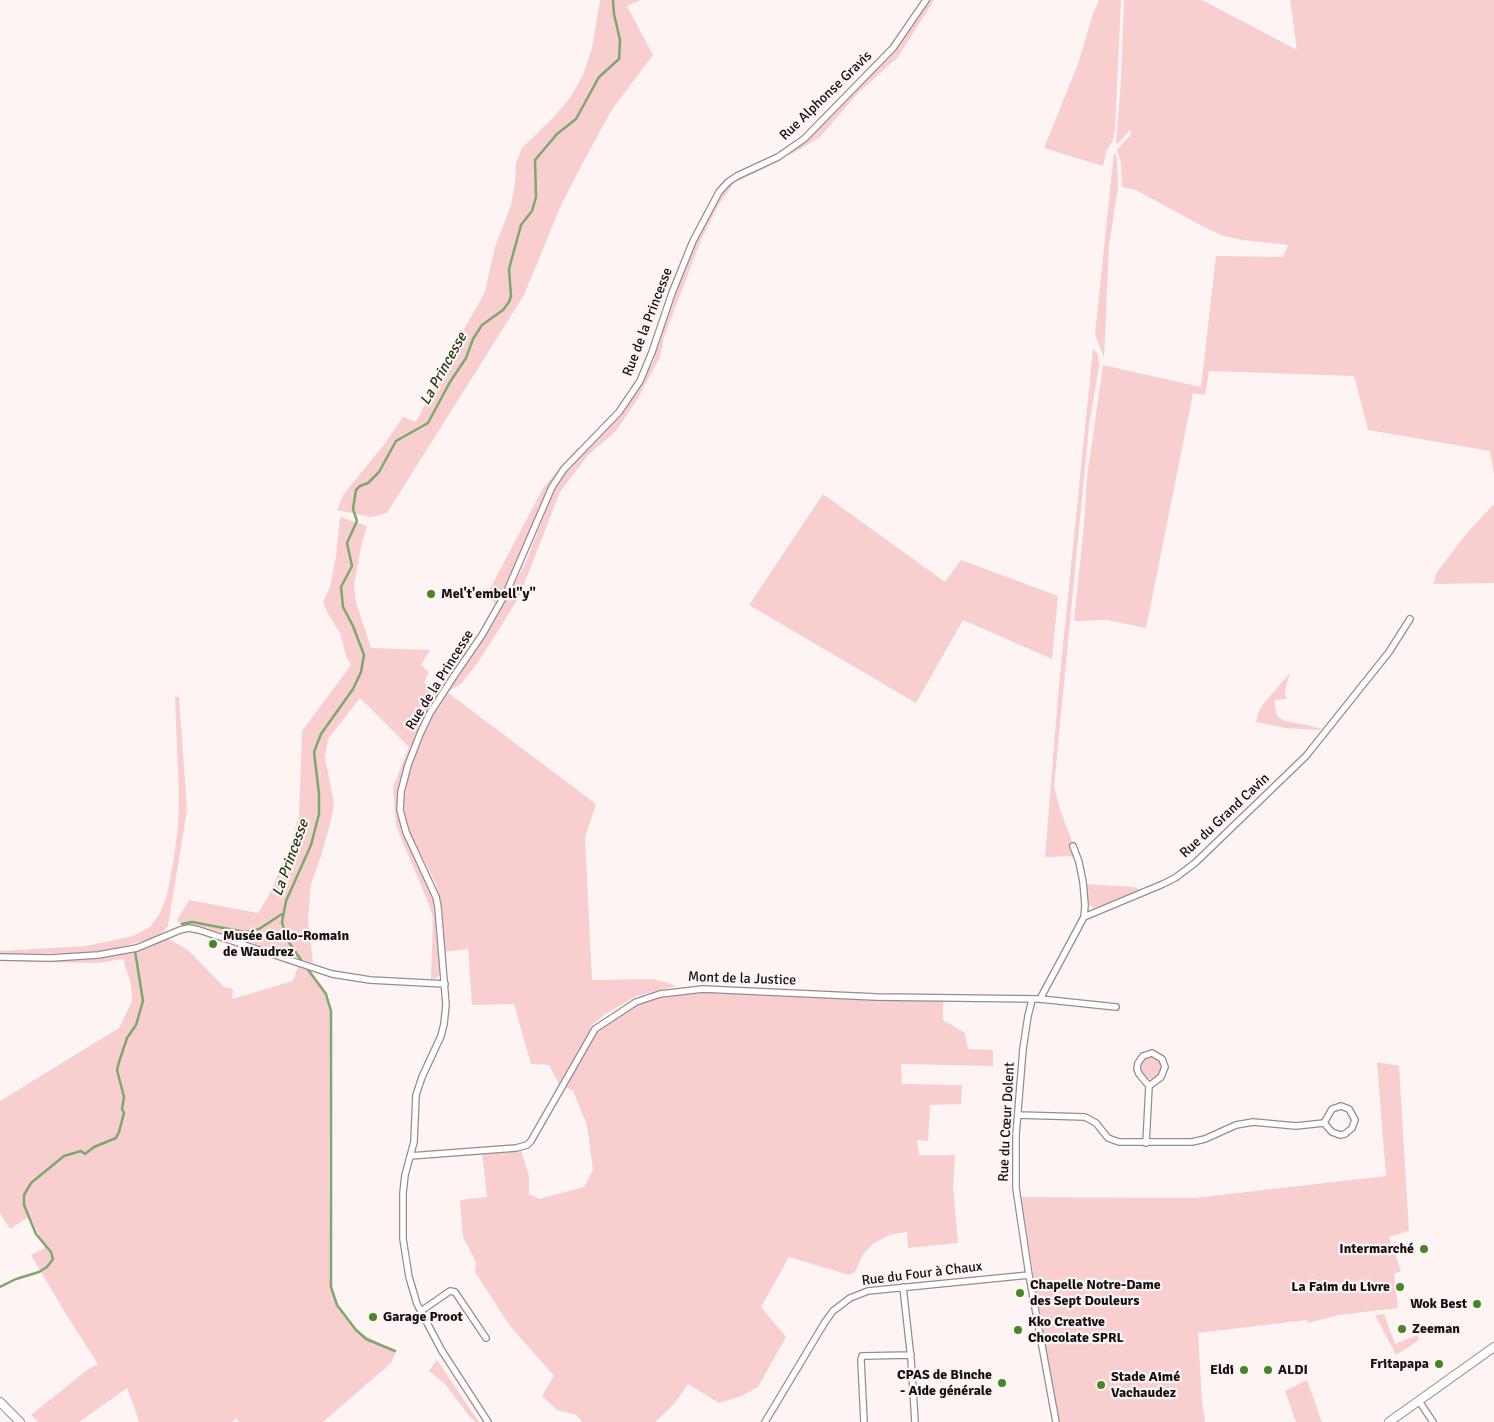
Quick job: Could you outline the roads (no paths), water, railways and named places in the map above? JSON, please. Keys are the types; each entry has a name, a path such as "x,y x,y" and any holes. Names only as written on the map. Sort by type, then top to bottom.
{"main road":[{"path":"1389,1422 1494,1347"},
{"path":"0,1402 20,1422"}],"street":[{"name":"Rue Alphonse Gravis","path":"724,186 737,176 786,153 804,139 893,48 926,0"},
{"name":"Rue de la Princesse","path":"488,1422 442,1351 421,1311 409,1277 402,1221 402,1193 414,1142 415,1104 418,1086 438,1045 444,1024 446,1005 436,897 406,832 400,810 401,792 408,765 420,734 430,714 482,635 507,591 552,487 564,469 619,412 640,381 692,241 711,204 724,186"},
{"name":"Rue du Grand Cavin","path":"1084,918 1163,884 1175,878 1195,863 1310,750 1389,652 1410,619"},
{"path":"1040,999 1084,918 1086,906 1083,882 1073,846"},
{"path":"0,957 51,958 98,956 137,948 189,928 332,974 370,980 445,984"},
{"name":"Mont de la Justice","path":"410,1156 527,1145 595,1029 636,1002 660,994 703,989 876,997 1032,1000"},
{"path":"1032,1000 1040,999 1116,1007"},
{"name":"Rue du Cœur Dolent","path":"1032,1000 1023,1049 1016,1136 1016,1188 1029,1275 1056,1422"},
{"path":"1146,1143 1149,1086 1137,1069 1138,1063 1143,1056 1152,1053 1162,1059 1165,1068 1161,1077 1149,1086"},
{"path":"1341,1106 1349,1109 1355,1120 1352,1128 1345,1134 1340,1135 1335,1134 1324,1123 1332,1109 1341,1106"},
{"path":"1018,1115 1085,1117 1096,1123 1108,1138 1116,1142 1146,1143 1192,1142 1205,1139 1236,1125 1253,1122 1296,1126 1324,1123"},
{"name":"Rue du Four à Chaux","path":"765,1422 833,1311 847,1300 861,1293 903,1287 1029,1275"},
{"path":"903,1287 916,1422"},
{"path":"421,1311 450,1292 455,1292 486,1338"},
{"path":"864,1422 862,1356 911,1355"},
{"path":"1419,1400 1433,1422"}],"waterway":[{"name":"La Princesse","path":"303,963 286,938 282,922 286,901 311,845 319,814 319,794 314,752 321,734 353,689 361,672 364,655 353,626 343,607 341,587 352,566 347,543 357,521 353,509 356,490 368,483 379,472 396,441 428,423 450,382 466,358 473,339 482,325 503,310 509,302 511,296 509,269 521,225 532,211 536,197 535,160 557,134 576,119 599,77 619,59 620,40 613,0"},
{"path":"182,924 192,922 245,932 259,929 282,914"},
{"path":"0,1287 16,1279 39,1272 47,1267 53,1259 51,1252 36,1234 24,1205 24,1195 31,1183 64,1156 81,1151 85,1154 94,1147 116,1138 119,1132 124,1113 122,1109 124,1097 117,1070 127,1038 136,1025 143,1001 135,951"},
{"name":"La Princesse","path":"306,967 326,994 331,1011 331,1287 337,1305 356,1330 366,1339 395,1351"}],"place":[{"name":"Mel't'embell\"y\"","path":"431,594"},
{"name":"Musée Gallo-Romain de Waudrez","path":"213,944"},
{"name":"Intermarché","path":"1424,1249"},
{"name":"La Faim du Livre","path":"1400,1287"},
{"name":"Chapelle Notre-Dame des Sept Douleurs","path":"1020,1293"},
{"name":"Wok Best","path":"1477,1304"},
{"name":"Garage Proot","path":"373,1317"},
{"name":"Zeeman","path":"1402,1329"},
{"name":"Kko Creative Chocolate SPRL","path":"1018,1330"},
{"name":"Fritapapa","path":"1439,1364"},
{"name":"Eldi","path":"1244,1370"},
{"name":"ALDI","path":"1268,1370"},
{"name":"CPAS de Binche - Aide générale","path":"1002,1383"},
{"name":"Stade Aimé Vachaudez","path":"1101,1385"}]}
